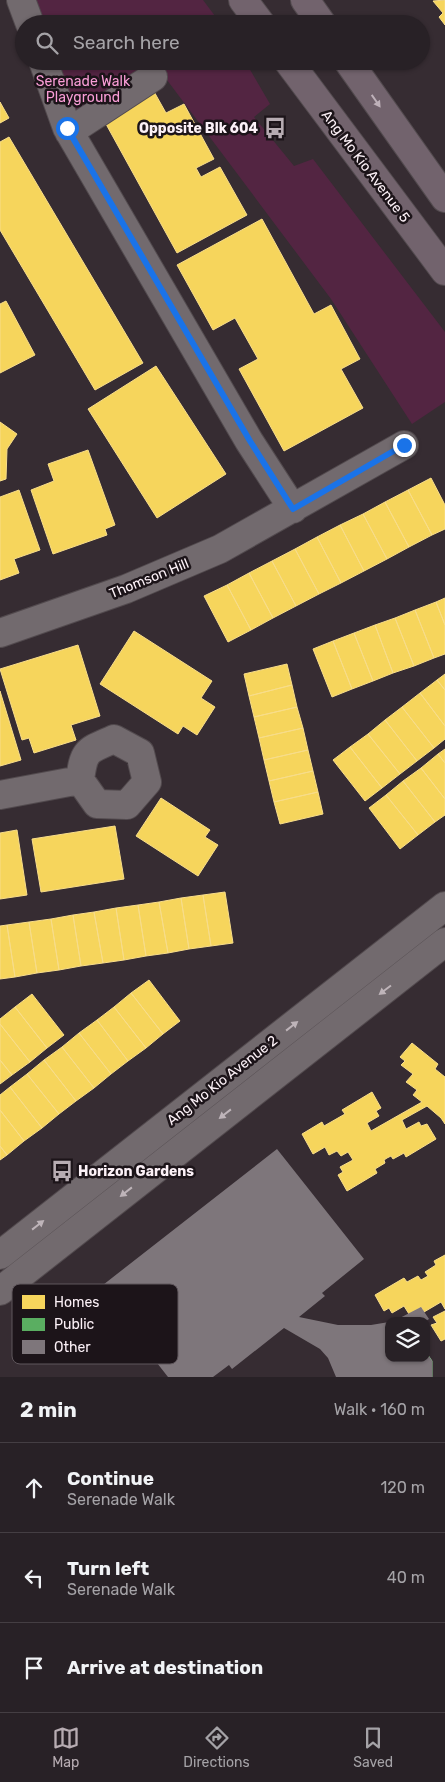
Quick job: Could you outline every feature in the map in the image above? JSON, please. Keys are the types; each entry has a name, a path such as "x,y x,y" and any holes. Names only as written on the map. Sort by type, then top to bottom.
{"main road":[{"path":"21,0 27,15"},
{"path":"243,0 254,15"},
{"path":"305,0 316,15"},
{"path":"46,70 69,132 245,433 293,509"},
{"name":"Ang Mo Kio Avenue 5","path":"295,70 445,271"},
{"path":"354,70 445,198"},
{"path":"69,132 153,77"},
{"name":"Thomson Hill","path":"0,633 134,586 220,549 404,445"},
{"path":"0,795 80,780"},
{"name":"Ang Mo Kio Avenue 2","path":"0,1255 445,906"},
{"path":"398,943 421,939 426,946 425,954 416,966"},
{"name":"Ang Mo Kio Avenue 2","path":"0,1291 445,942"}],"green space":[{"path":"21,0 203,0 214,15 27,15"},
{"name":"Serenade Walk Playground","path":"46,70 250,70 270,104 254,117 294,166 313,159 445,332 445,402 412,424 331,299 164,76 67,128"}],"building: Homes":[{"path":"445,0 445,25 439,17 443,13 433,1"},
{"path":"152,88 166,113 184,104 214,159 196,168 201,177 220,167 247,215 177,253 101,115"},
{"path":"0,102 9,118 0,123"},
{"path":"9,137 143,363 95,390 0,230 0,142"},
{"path":"262,219 314,314 331,305 360,359 341,369 363,408 284,451 239,369 258,359 235,318 213,330 177,265"},
{"path":"6,301 35,355 0,373 0,304"},
{"path":"156,366 226,474 157,518 88,409"},
{"path":"0,422 17,434 7,449 6,479 0,481"},
{"path":"88,450 115,525 105,529 107,535 53,554 31,490 54,481 48,464"},
{"path":"431,478 445,505 445,529 432,535 408,490"},
{"path":"19,490 40,550 14,559 19,573 0,580 0,497"},
{"path":"408,490 432,535 409,547 385,502"},
{"path":"385,502 409,547 387,559 363,514"},
{"path":"363,514 387,559 364,571 340,525"},
{"path":"340,525 364,571 341,583 317,537"},
{"path":"317,537 341,583 319,594 295,549"},
{"path":"295,549 319,594 296,606 272,561"},
{"path":"272,561 296,606 273,618 249,573"},
{"path":"249,573 273,618 251,630 227,585"},
{"path":"227,585 251,630 228,642 204,596"},
{"path":"445,598 445,625 436,602"},
{"path":"436,602 445,625 445,654 434,658 415,610"},
{"path":"415,610 434,658 414,666 395,618"},
{"path":"395,618 414,666 393,673 375,625"},
{"path":"375,625 393,673 373,681 354,633"},
{"path":"134,631 212,681 201,698 215,707 197,735 183,726 178,734 100,684"},
{"path":"354,633 373,681 352,689 333,641"},
{"path":"333,641 352,689 332,697 313,649"},
{"path":"78,645 100,716 71,725 76,740 34,753 29,738 22,740 0,669"},
{"path":"287,664 292,685 249,696 244,674"},
{"path":"445,674 445,690 437,680"},
{"path":"437,680 445,690 445,726 420,693"},
{"path":"292,685 297,707 254,717 249,696"},
{"path":"0,691 21,760 0,766"},
{"path":"420,693 445,726 445,739 434,748 402,707"},
{"path":"297,707 303,728 259,738 254,717"},
{"path":"402,707 434,748 417,761 385,720"},
{"path":"385,720 417,761 400,774 368,734"},
{"path":"303,728 308,750 264,760 259,738"},
{"path":"368,734 400,774 382,788 350,747"},
{"path":"350,747 382,788 365,801 333,760"},
{"path":"445,749 445,763 438,754"},
{"path":"308,750 313,771 269,781 264,760"},
{"path":"438,754 445,763 445,799 421,768"},
{"path":"421,768 445,799 445,815 435,822 403,781"},
{"path":"313,771 318,792 274,802 269,781"},
{"path":"403,781 435,822 418,835 386,795"},
{"path":"318,792 323,814 280,824 274,802"},
{"path":"386,795 418,835 400,849 369,808"},
{"path":"161,798 210,830 205,837 218,845 198,876 136,836"},
{"path":"115,826 124,879 41,892 32,839"},
{"path":"17,830 27,895 0,899 0,833"},
{"path":"225,892 233,943 211,946 203,895"},
{"path":"203,895 211,946 189,949 181,898"},
{"path":"181,898 189,949 168,953 159,902"},
{"path":"159,902 168,953 146,956 138,905"},
{"path":"138,905 146,956 124,960 116,908"},
{"path":"116,908 124,960 103,963 94,912"},
{"path":"94,912 103,963 81,966 73,915"},
{"path":"73,915 81,966 59,970 51,919"},
{"path":"51,919 59,970 37,973 29,922"},
{"path":"29,922 37,973 15,977 7,925"},
{"path":"7,925 15,977 0,979 0,926"},
{"path":"149,980 180,1021 163,1034 131,993"},
{"path":"131,993 163,1034 146,1048 114,1007"},
{"path":"32,994 64,1035 47,1048 15,1007"},
{"path":"15,1007 47,1048 30,1062 0,1024 0,1019"},
{"path":"114,1007 146,1048 128,1061 97,1020"},
{"path":"97,1020 128,1061 111,1074 79,1033"},
{"path":"0,1024 30,1062 12,1075 0,1060"},
{"path":"79,1033 111,1074 94,1088 62,1047"},
{"path":"412,1043 438,1064 435,1069 445,1077 445,1124 427,1106 402,1120 406,1129 419,1122 421,1126 427,1124 436,1139 406,1157 404,1153 393,1159 391,1156 387,1158 384,1160 385,1163 375,1169 377,1173 347,1191 338,1175 343,1172 340,1167 353,1160 348,1152 341,1156 337,1151 329,1155 325,1147 313,1154 302,1134 322,1122 324,1126 345,1114 342,1110 372,1092 381,1108 376,1111 379,1116 367,1123 371,1131 422,1102 413,1095 417,1090 406,1082 413,1074 401,1065 405,1061 400,1057"},
{"path":"62,1047 94,1088 76,1101 44,1060"},
{"path":"0,1060 12,1075 0,1084"},
{"path":"44,1060 76,1101 59,1114 27,1074"},
{"path":"27,1074 59,1114 42,1128 10,1087"},
{"path":"10,1087 42,1128 24,1141 0,1110 0,1095"},
{"path":"0,1110 24,1141 7,1155 0,1146"},
{"path":"0,1146 7,1155 0,1160"},
{"path":"445,1255 445,1309 441,1302 424,1312 421,1307 409,1314 404,1306 392,1313 389,1308 384,1311 375,1295 404,1278 407,1282 418,1276 421,1280 428,1276 425,1272 436,1265 434,1261"},
{"path":"445,1311 445,1339 441,1341 431,1325 437,1323 433,1317"}],"building: Public":[{"path":"385,1350 385,1362 430,1362 430,1358 432,1361 432,1377 374,1377 377,1365"}],"building: Other":[{"path":"277,1149 364,1259 322,1293 325,1296 299,1317 338,1325 371,1325 385,1323 385,1362 430,1362 430,1358 432,1361 432,1377 336,1377 328,1358 320,1349 284,1328 232,1369 229,1365 213,1377 168,1377 158,1364 178,1364 178,1284 104,1284"},
{"path":"421,1307 428,1317 402,1317"}],"place":[{"name":"Opposite Blk 604","path":"275,128"},
{"name":"Horizon Gardens","path":"62,1171"}],"route":[{"path":"67,128 250,441 293,509 404,445"}]}
